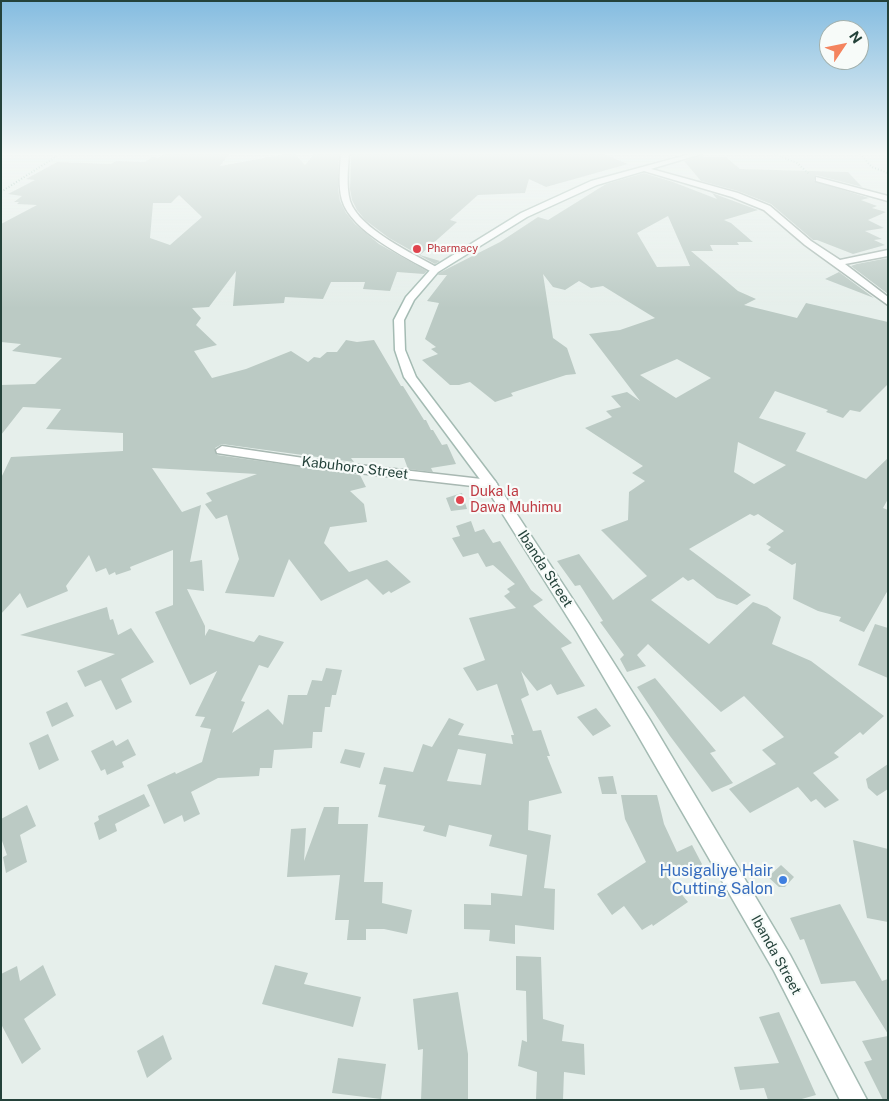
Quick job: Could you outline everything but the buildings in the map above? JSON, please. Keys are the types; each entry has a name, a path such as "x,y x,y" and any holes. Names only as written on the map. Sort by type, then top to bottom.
{"street":[{"path":"348,205 360,220 379,236 435,270"},
{"name":"Ibanda Street","path":"545,205 524,215 435,270 410,299 399,320 400,350 410,377 490,484 583,628 782,963 854,1100"},
{"path":"761,205 768,208 808,243 838,263 888,302"},
{"path":"838,263 888,253"},
{"name":"Kabuhoro Street","path":"222,450 332,466 490,484"}],"place":[{"name":"Pharmacy","path":"417,249"},
{"name":"Duka la Dawa Muhimu","path":"460,500"},
{"name":"Husigaliye Hair Cutting Salon","path":"783,880"}]}
